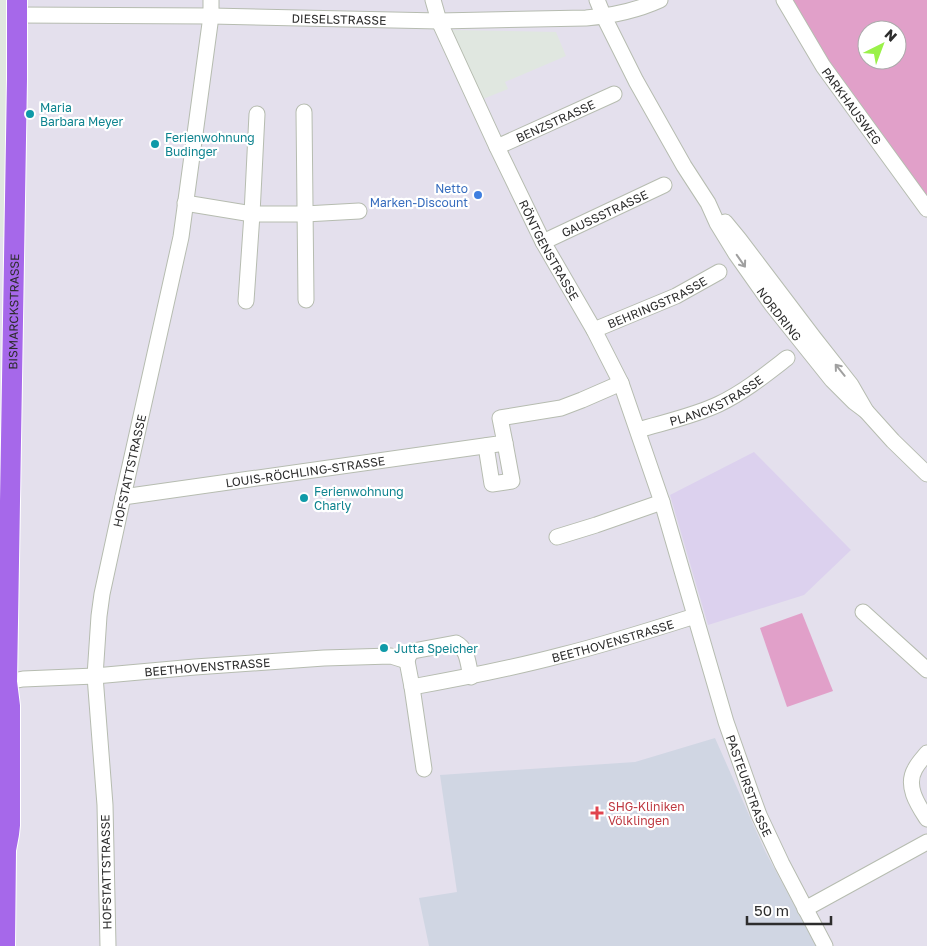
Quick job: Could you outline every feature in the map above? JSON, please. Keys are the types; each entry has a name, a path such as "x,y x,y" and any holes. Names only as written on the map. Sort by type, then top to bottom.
{"main road":[{"name":"BISMARCKSTRASSE","path":"5,946 6,850 9,834 10,805 10,706 7,682 17,7"},
{"name":"BISMARCKSTRASSE","path":"0,703 7,682"},
{"name":"BISMARCKSTRASSE","path":"0,733 2,826 6,850"}],"street":[{"name":"HOFSTATTSTRASSE","path":"108,946 105,805 95,676 96,642 102,594 181,237 211,16 211,0"},
{"name":"RÖNTGENSTRASSE","path":"433,0 440,21 497,147 543,242 594,330 621,383 662,502 695,616"},
{"name":"NORDRING","path":"597,0 636,81 684,166 708,204 740,239 851,385 866,411 927,474"},
{"name":"DIESELSTRASSE","path":"17,7 50,7 211,16 440,21 604,17 660,0"},
{"name":"PARKHAUSWEG","path":"784,0 823,66 927,209"},
{"name":"BENZSTRASSE","path":"497,147 614,94"},
{"path":"304,112 306,300"},
{"path":"246,301 257,114"},
{"name":"GAUSSSTRASSE","path":"543,242 664,185"},
{"path":"185,204 252,214 359,211"},
{"name":"BEHRINGSTRASSE","path":"594,330 676,296 719,272"},
{"name":"PLANCKSTRASSE","path":"638,430 693,414 718,404 758,381 787,358"},
{"path":"486,446 492,484 512,481 500,418 562,408 621,383"},
{"name":"LOUIS-RÖCHLING-STRASSE","path":"123,497 505,443"},
{"path":"557,537 662,502"},
{"path":"863,612 927,670"},
{"name":"BEETHOVENSTRASSE","path":"412,687 471,677 563,655 695,616"},
{"name":"PASTEURSTRASSE","path":"695,616 726,722 759,815 782,864 825,946"},
{"path":"424,768 407,661 409,655 413,651 456,643 462,646 466,653 471,677"},
{"name":"BEETHOVENSTRASSE","path":"7,682 23,679 95,676 324,658 391,656 407,661"},
{"path":"927,753 914,770 912,778 916,802 927,819"},
{"path":"805,909 927,842"}],"shaded area":[{"path":"0,0 8,0 5,237 0,237"},
{"path":"789,0 927,0 927,200 853,107"},
{"path":"452,30 556,32 566,56 505,82 508,89 483,99"},
{"path":"754,452 851,550 804,595 708,625 670,495"},
{"path":"802,613 833,691 787,707 760,628"},
{"name":"SHG-Kliniken Völklingen","path":"715,738 765,851 816,946 429,946 419,898 457,892 440,775 635,762"}],"place":[{"name":"Maria Barbara Meyer","path":"30,114"},
{"name":"Ferienwohnung Budinger","path":"155,144"},
{"name":"Netto Marken-Discount","path":"478,195"},
{"name":"Ferienwohnung Charly","path":"304,498"},
{"name":"Jutta Speicher","path":"384,648"},
{"name":"SHG-Kliniken Völklingen","path":"597,813"}]}
